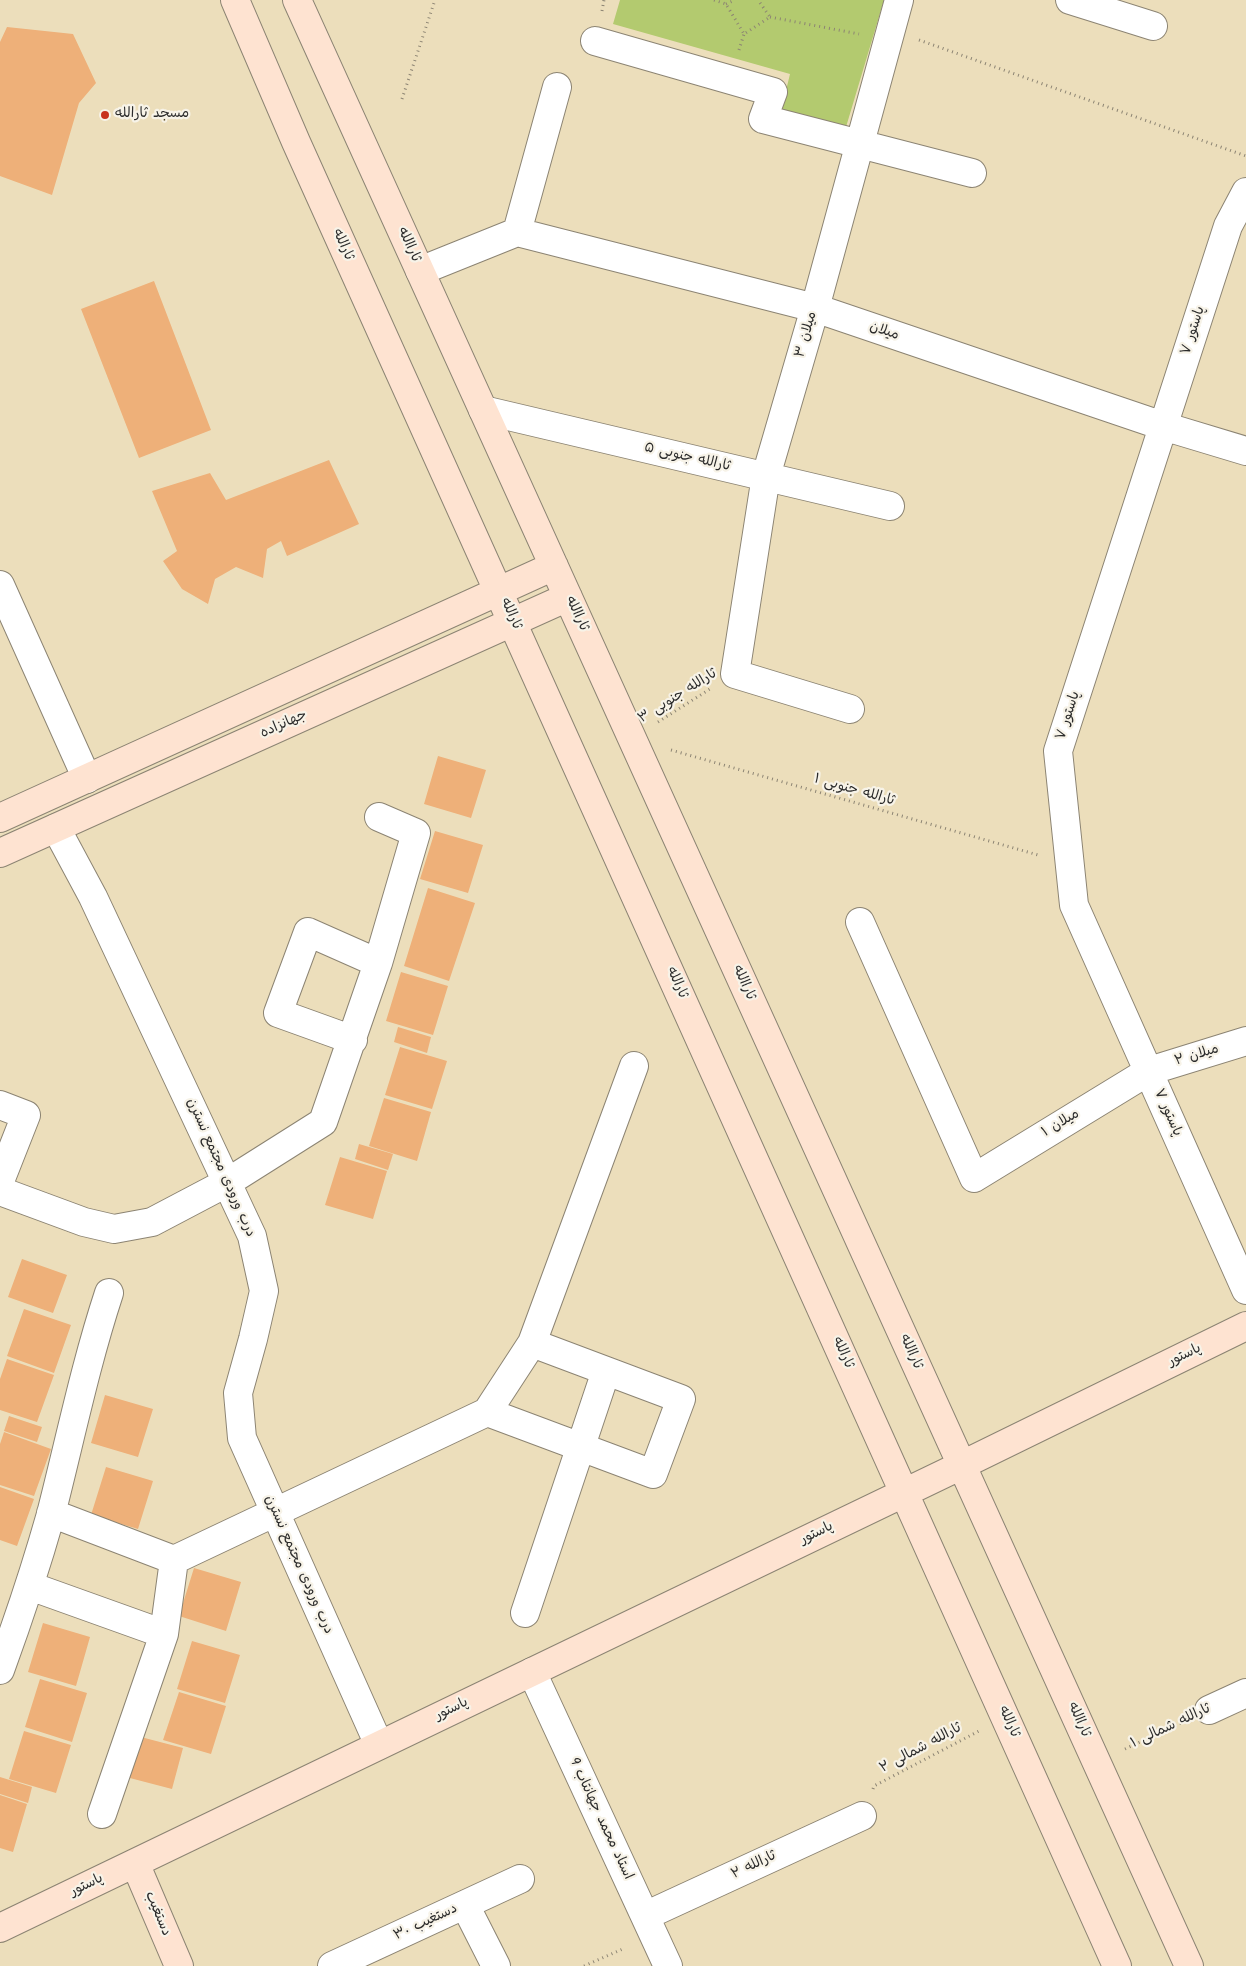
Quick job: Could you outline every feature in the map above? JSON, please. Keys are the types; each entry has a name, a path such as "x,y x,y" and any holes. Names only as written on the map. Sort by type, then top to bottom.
{"main road":[{"name":"ثارالله","path":"235,0 296,142 1118,1966"},
{"name":"ثاراالله","path":"296,0 1189,1966"},
{"path":"0,818 554,566"},
{"name":"جهانزاده","path":"0,854 568,597"},
{"path":"445,617 458,634 459,645"},
{"path":"87,779 100,808"},
{"name":"پاستور","path":"0,1928 962,1465 1246,1326"},
{"name":"دستغیب","path":"134,1863 178,1966"}],"street":[{"name":"میلان ۳","path":"735,674 766,476 815,308 888,34 899,0"},
{"path":"1070,0 1153,26"},
{"path":"595,40 773,92 762,119 972,173"},
{"path":"420,271 517,232 557,87"},
{"name":"پاستور ۷","path":"1246,192 1228,226 1058,751 1074,905 1246,1290"},
{"name":"میلان","path":"517,232 815,308 1163,426 1246,451"},
{"name":"ثارالله جنوبی ۵","path":"483,410 890,506"},
{"path":"0,586 87,779"},
{"path":"735,674 850,709"},
{"path":"0,1191 84,1222 114,1229 152,1222 228,1182 323,1122 353,1040 378,963 416,833 379,817"},
{"name":"درب ورودی مجتمع نسترن","path":"56,828 93,897 252,1236 264,1291 238,1394 242,1438 379,1745"},
{"name":"میلان ۱","path":"860,922 974,1178 1149,1071"},
{"path":"353,1040 278,1012 308,932 378,963"},
{"name":"میلان ۲","path":"1149,1071 1246,1041"},
{"path":"51,1513 174,1560 487,1412 532,1343 634,1066"},
{"path":"0,1105 26,1115 0,1181"},
{"path":"0,1670 30,1586 51,1513 93,1342 109,1293"},
{"path":"487,1412 653,1474 681,1399 532,1343"},
{"path":"525,1613 606,1371"},
{"path":"102,1814 164,1634 174,1560"},
{"path":"30,1586 164,1634"},
{"name":"استاد محمد جهانتاب 9","path":"532,1672 668,1966"},
{"name":"ثارالله شمالی ۱","path":"1209,1710 1246,1693"},
{"name":"ثارالله ۲","path":"649,1926 862,1816"},
{"name":"دستغیب ۳۰","path":"332,1966 520,1879"},
{"path":"465,1905 496,1966"}],"path":[{"path":"402,99 434,0"},
{"path":"714,0 726,4 744,34 770,17 888,34 1246,156"},
{"path":"726,4 735,0"},
{"path":"758,0 770,17"},
{"name":"ثارالله جنوبی ۳","path":"632,739 735,674"},
{"name":"ثارالله جنوبی ۱","path":"632,739 1070,864"},
{"name":"ثارالله شمالی ۱","path":"1097,1761 1209,1710"},
{"name":"ثارالله شمالی ۲","path":"862,1816 874,1786 1006,1716"},
{"path":"584,1966 649,1926"}],"green space":[{"path":"620,0 884,0 846,127 781,111 790,74 613,24"}],"building":[{"path":"7,27 73,34 96,83 79,103 52,195 0,176 0,42"},
{"path":"154,281 211,430 139,458 81,309"},
{"path":"329,460 359,524 287,556 281,541 267,549 263,578 236,567 215,579 208,604 182,589 163,561 177,551 152,491 210,473 226,500"},
{"path":"438,756 486,770 471,818 424,804"},
{"path":"435,831 483,845 468,893 420,879"},
{"path":"428,888 475,903 449,981 404,966"},
{"path":"401,972 448,986 433,1035 386,1021"},
{"path":"398,1027 431,1037 427,1053 394,1042"},
{"path":"400,1047 447,1061 432,1109 385,1095"},
{"path":"384,1098 431,1112 417,1161 369,1146"},
{"path":"359,1144 393,1154 388,1170 355,1159"},
{"path":"340,1157 387,1171 373,1219 325,1205"},
{"path":"22,1259 67,1275 53,1313 8,1297"},
{"path":"24,1309 71,1325 54,1373 7,1356"},
{"path":"7,1359 54,1375 37,1422 0,1410 0,1379"},
{"path":"105,1395 153,1409 138,1457 91,1443"},
{"path":"9,1416 42,1427 37,1442 4,1431"},
{"path":"4,1432 51,1449 34,1496 0,1485 0,1444"},
{"path":"106,1467 153,1481 138,1529 91,1515"},
{"path":"0,1487 34,1499 17,1546 0,1540"},
{"path":"194,1568 241,1582 226,1631 179,1616"},
{"path":"43,1623 90,1637 76,1686 28,1672"},
{"path":"192,1641 240,1655 225,1703 177,1689"},
{"path":"40,1679 87,1693 72,1742 25,1727"},
{"path":"179,1692 226,1706 211,1754 163,1740"},
{"path":"24,1731 71,1745 56,1793 9,1779"},
{"path":"137,1736 183,1748 172,1789 126,1777"},
{"path":"0,1777 32,1787 28,1803 0,1794"},
{"path":"0,1795 27,1804 13,1852 0,1848"}],"place":[{"name":"مسجد ثارالله","path":"105,115"}]}
